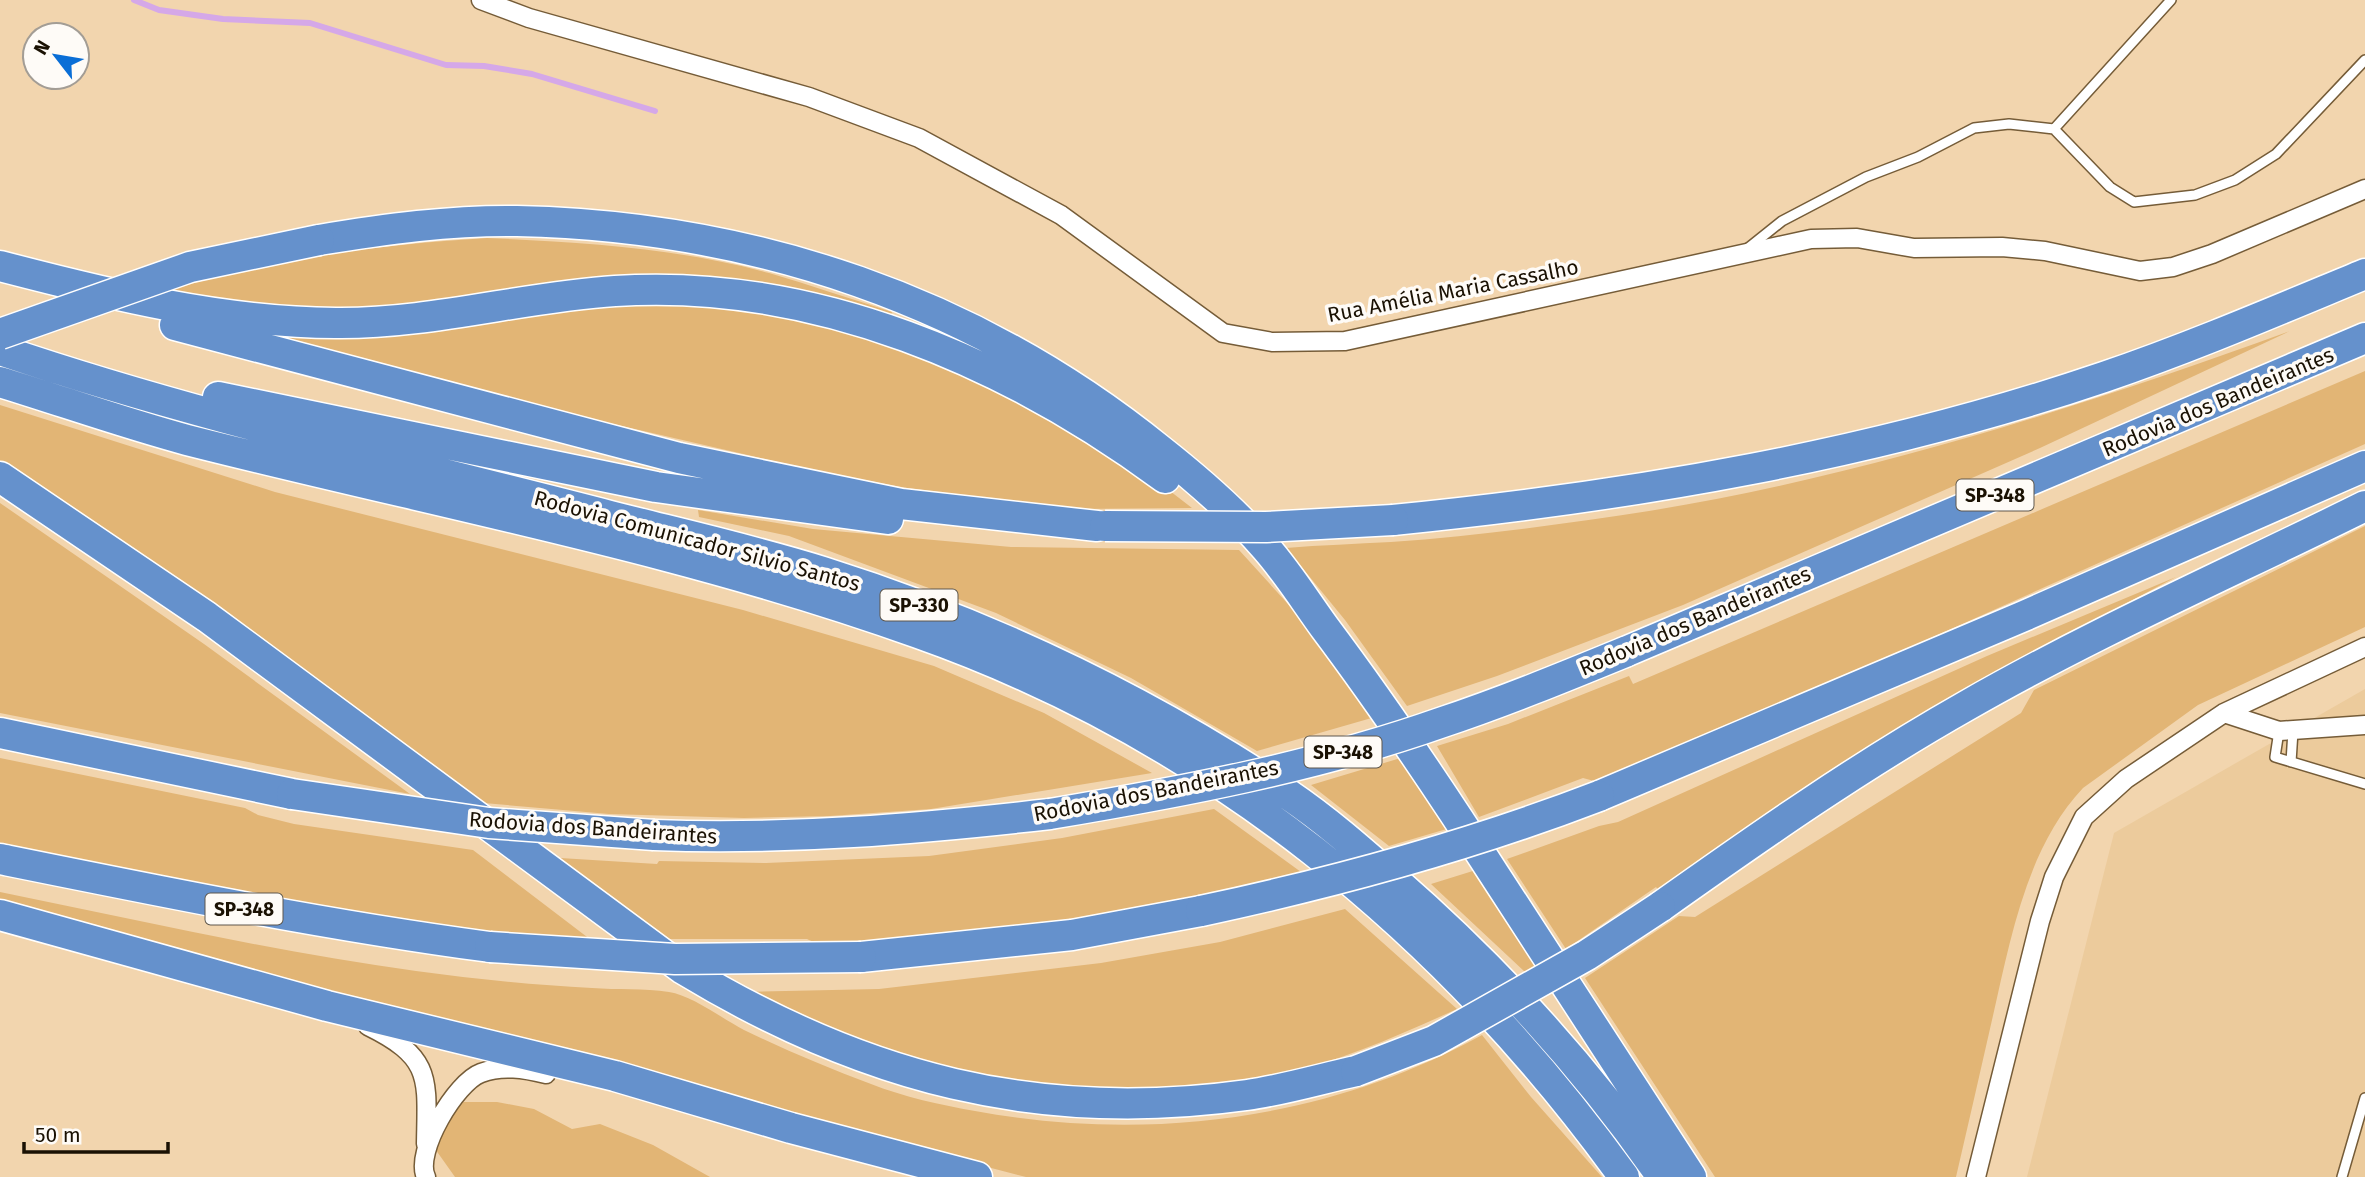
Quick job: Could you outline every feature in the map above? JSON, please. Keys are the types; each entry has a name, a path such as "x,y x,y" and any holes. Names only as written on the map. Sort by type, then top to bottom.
{"highway":[{"path":"0,334 190,267 320,240 449,223 517,221 646,232 809,264 919,302 1039,364 1135,430 1218,499 1267,550 1418,754 1691,1177"},
{"path":"0,268 154,304 278,321 339,323 402,320 548,297 661,289 754,299 834,313 962,358 1038,396 1108,439 1182,491 1242,540 1324,626"},
{"path":"0,268 177,326 679,458 901,504 1101,526"},
{"path":"0,343 214,397 656,487 818,512 914,522 1013,528 1266,527 1393,520 1586,498 1690,482 1900,436 2102,378 2200,343 2365,274"},
{"name":"Rodovia dos Bandeirantes","path":"0,733 292,794 489,823 654,835 807,836 928,828 1050,814 1240,778 1438,724 1625,652 2365,338"},
{"name":"Rodovia Comunicador Silvio Santos","path":"0,349 209,415 820,571 956,618 1071,670 1151,711 1271,784 1356,846 1452,933 1522,1003 1613,1109 1662,1177"},
{"name":"Rodovia Comunicador Silvio Santos","path":"0,382 183,439 662,557 813,598 921,634 1088,707 1206,774 1279,823 1380,904 1477,996 1559,1092 1624,1177"},
{"name":"SP-348","path":"0,859 248,910 351,928 490,947 675,959 861,957 1072,935 1304,889 1519,827 1599,796 2024,616 2365,466"},
{"path":"0,477 207,617 683,969 765,1017 914,1075 1045,1101 1171,1104 1249,1095 1356,1071 1434,1041 1587,955 1875,760 1967,705 2060,654 2365,506"},
{"path":"0,915 327,1006 615,1076 791,1128 977,1177"}],"street":[{"name":"Rua Amélia Maria Cassalho","path":"481,0 528,18 809,97 919,138 1061,215 1223,333 1272,342 1345,341 1811,239 1857,238 1914,248 2002,247 2045,251 2140,271 2173,267 2212,254 2365,189"},
{"path":"1976,1177 2040,921 2069,842 2084,817 2103,797 2224,713 2365,646"},
{"path":"2224,713 2286,731 2364,726"},
{"path":"327,1006 400,1043 419,1063 427,1092 426,1150 422,1168 426,1177"},
{"path":"426,1150 461,1087 481,1073 509,1068 586,1080 615,1076"}],"lane":[{"path":"2054,129 2171,0"},
{"path":"1740,254 1782,221 1866,177 1918,157 1974,128 2009,124 2054,129 2110,187 2134,202 2195,195 2235,180 2276,154 2365,60"},
{"path":"2286,731 2275,757 2365,784"},
{"path":"2286,731 2291,762"},
{"path":"2342,1177 2365,1098"}],"shaded area":[{"path":"487,238 593,244 734,264 892,312 889,321 805,299 350,313 151,296 233,273 317,256"},
{"path":"599,301 786,310 977,375 1157,481 1192,508 1074,509 907,488 821,472 561,412 274,336 275,328"},
{"path":"2290,331 2040,448 1683,605 1497,676 1407,706 1345,620 1286,548 1488,533 1649,511 1731,496 1893,458 1973,436 2132,386"},
{"path":"2365,371 2365,444 1696,743 1594,781 1583,778 1479,817 1437,746 1508,724 1629,676 1633,684"},
{"path":"0,405 275,492 743,610 934,666 1044,713 1152,773 931,809 830,816 744,818 609,814 472,802 0,463"},
{"path":"0,503 204,644 410,794 0,713"},
{"path":"698,510 813,529 1011,547 1239,550 1308,626 1375,717 1257,751 1131,678 996,613 789,536 699,517"},
{"path":"2365,526 2365,627 2198,705 2083,788 2063,812 2047,839 2023,897 2006,959 1956,1177 1715,1177 1585,978 1679,916 1695,917 2021,713 2034,690"},
{"path":"2176,577 2040,649 1660,892 1656,887 1566,949 1507,859 1599,826 1618,822 1987,656"},
{"path":"2365,689 2365,1177 2027,1177 2114,833"},
{"path":"1404,757 1450,828 1389,846 1311,785"},
{"path":"0,758 245,808 258,815 294,824 473,850 591,940 424,926 0,846"},
{"path":"1214,809 1301,872 1204,896 1106,914 856,944 817,943 807,939 660,939 544,857 657,864 659,861 766,863 929,856 1062,838"},
{"path":"1476,870 1537,965 1525,972 1431,884"},
{"path":"0,892 207,935 364,963 504,981 669,992 697,1002 775,1045 884,1089 949,1106 1040,1120 1106,1125 1171,1123 1236,1117 1300,1105 1362,1087 1423,1064 1482,1035 1531,1097 1602,1177 1026,1177 0,909"},
{"path":"1345,909 1457,1009 1348,1055 1279,1075 1234,1083 1185,1089 1081,1089 978,1077 887,1052 745,992 879,989 1101,963 1220,942"},
{"path":"463,1102 497,1102 534,1109 572,1129 600,1124 653,1145 710,1177 455,1177 433,1146 439,1110"}],"waterway":[{"path":"134,0 159,10 223,19 310,23 446,65 484,66 532,74 655,111"}]}
